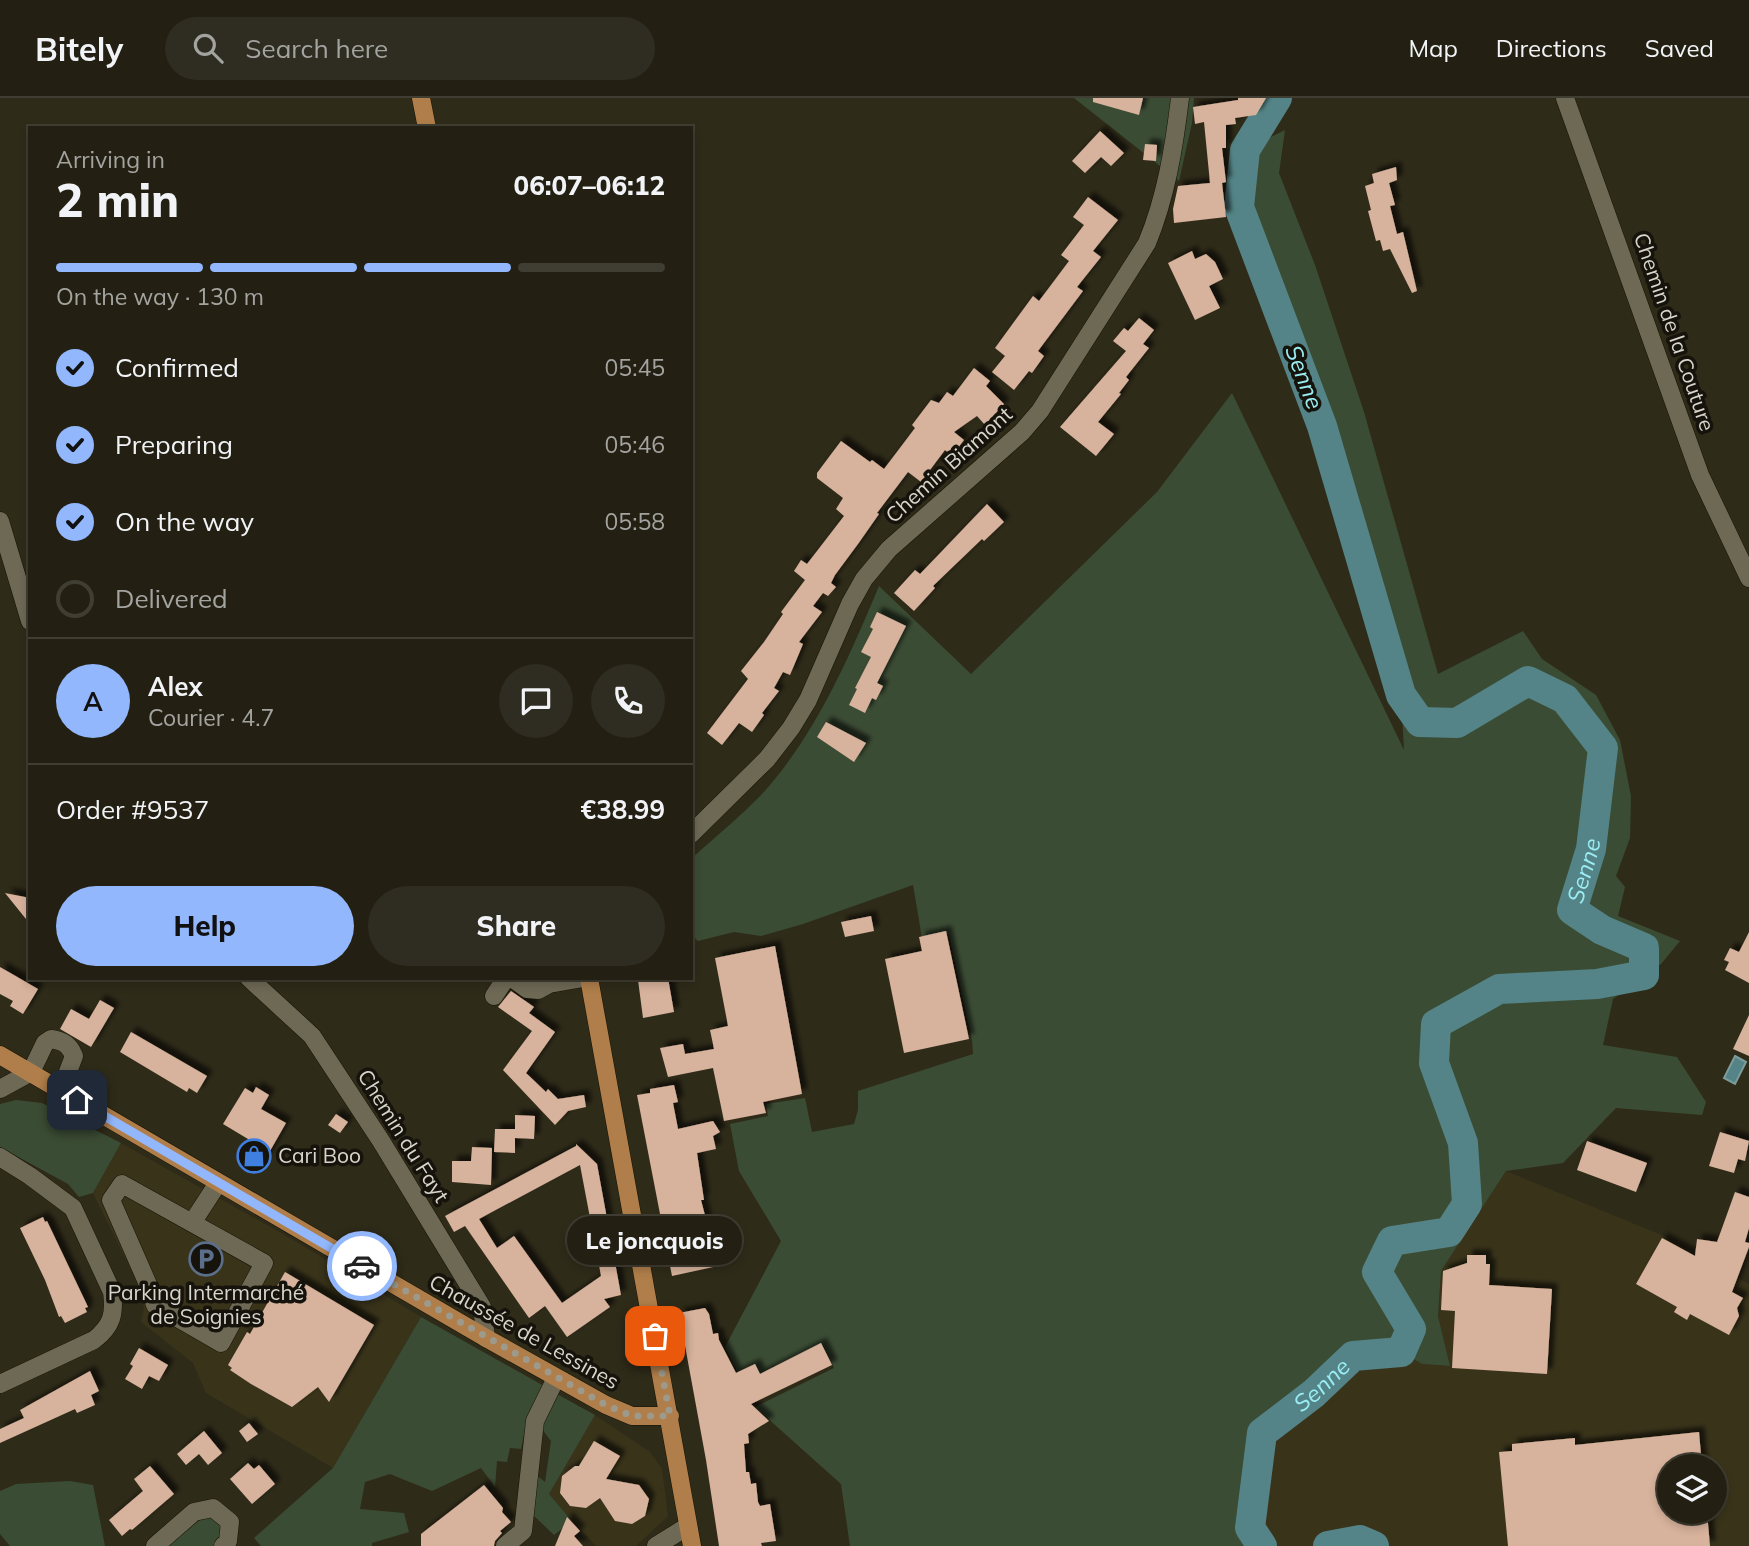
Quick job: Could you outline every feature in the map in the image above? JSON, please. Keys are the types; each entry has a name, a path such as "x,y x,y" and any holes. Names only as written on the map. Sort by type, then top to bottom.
{"main road":[{"path":"421,98 427,126"},
{"path":"586,980 670,1416 692,1546"},
{"name":"Chaussée de Lessines","path":"0,1055 606,1405 632,1416 670,1416"}],"street":[{"name":"Chemin Biamont","path":"693,832 767,759 791,728 807,700 850,604 889,549 1022,432 1040,411 1147,243 1157,219 1167,181 1180,98"},
{"name":"Chemin de la Couture","path":"1565,98 1700,475 1749,578"},
{"path":"0,521 28,614"},
{"name":"Chemin du Fayt","path":"251,980 312,1036 381,1141 482,1307 486,1338"},
{"path":"495,996 505,980"},
{"path":"515,980 527,989 538,990 540,983 574,980"},
{"path":"0,1088 31,1072 46,1043 51,1039 70,1046 74,1056 61,1090"},
{"path":"0,1157 73,1208 112,1292 114,1306 113,1319 105,1331 94,1339 0,1384"},
{"path":"192,1223 218,1183"},
{"path":"122,1184 192,1223 264,1263 221,1343 155,1305 111,1200 122,1184"},
{"path":"505,1546 523,1531 535,1422 556,1378"},
{"path":"155,1546 194,1511 213,1508 230,1522 228,1541 223,1546"},
{"path":"656,1546 688,1526"}],"shaded area":[{"path":"121,1143 290,1238 421,1317 333,1468 206,1393 193,1363 141,1322 144,1308 141,1290 93,1193"},
{"path":"1506,1171 1664,1236 1749,1284 1749,1546 1374,1546 1360,1540 1328,1546 1262,1546 1250,1528 1262,1433 1313,1394 1353,1356 1401,1352 1422,1364 1450,1366 1438,1316 1441,1271"},
{"path":"595,1415 650,1452 662,1469 668,1516 636,1546 596,1546 548,1494"}],"green space":[{"path":"1074,98 1194,98 1192,123 1179,181"},
{"path":"1285,130 1279,173 1315,265 1364,412 1438,674 1523,631 1542,659 1596,695 1620,740 1631,796 1630,838 1616,876 1625,887 1618,916 1680,941 1661,964 1613,999 1603,1045 1677,1057 1706,1102 1702,1115 1616,1108 1563,1163 1506,1171 1441,1271 1438,1316 1450,1366 1422,1364 1401,1352 1353,1356 1313,1394 1262,1433 1250,1528 1262,1546 850,1546 841,1484 755,1407 834,1368 823,1345 743,1383 725,1347 781,1241 739,1171 730,1124 768,1116 766,1104 805,1098 812,1132 854,1124 858,1110 858,1091 973,1054 949,935 922,938 913,885 761,936 734,932 698,941 693,937 693,857 763,793 799,746 843,668 879,586 971,674 1157,492 1232,393 1404,750 1401,695 1322,426 1239,207 1245,150"},
{"path":"16,1100 42,1103 121,1143 93,1193 79,1197 68,1184 0,1147 0,1104"},
{"path":"421,1317 544,1386 527,1421 521,1449 510,1448 507,1462 497,1461 495,1487 481,1468 432,1491 390,1474 365,1482 360,1509 404,1513 409,1532 372,1543 372,1546 261,1546 254,1538 333,1468"},
{"path":"557,1394 595,1415 549,1494 572,1521 554,1535 532,1514 535,1474 545,1482 551,1441 541,1428"},
{"path":"70,1481 93,1485 105,1546 10,1546 0,1534 0,1491 16,1484"},
{"path":"209,1516 222,1527 219,1541 214,1546 168,1546 201,1519"}],"water":[{"path":"1735,1056 1746,1062 1735,1084 1724,1078"}],"building":[{"path":"1093,98 1143,98 1139,115 1093,102"},
{"path":"1238,98 1266,98 1256,115 1235,118 1236,124 1226,125 1226,148 1222,148 1226,182 1222,183 1226,217 1174,223 1173,209 1178,186 1210,183 1204,122 1195,124 1193,107"},
{"path":"1100,131 1124,153 1111,166 1101,157 1085,173 1072,161"},
{"path":"1145,144 1157,145 1156,161 1143,160"},
{"path":"1396,167 1397,180 1389,183 1395,205 1390,206 1397,234 1403,232 1417,291 1412,293 1390,249 1383,251 1380,240 1376,241 1368,211 1371,210 1365,186 1374,183 1372,174"},
{"path":"1088,197 1118,220 1093,251 1101,257 1077,287 1083,291 1038,351 1044,356 1032,373 1029,371 1014,390 992,372 1005,356 995,348 1033,296 1039,301 1069,261 1061,255 1084,225 1073,217"},
{"path":"1192,251 1195,259 1206,254 1215,262 1223,279 1209,286 1220,308 1195,320 1168,263"},
{"path":"1139,318 1154,330 1143,344 1149,348 1126,377 1129,380 1119,393 1121,394 1098,422 1114,434 1096,456 1060,427 1126,351 1113,341 1124,328 1128,331"},
{"path":"974,368 990,381 986,386 1004,404 985,425 977,416 954,432 964,440 952,456 945,450 921,482 908,472 835,575 831,583 836,587 828,596 823,593 813,606 822,612 799,642 803,644 790,675 783,672 774,688 779,691 762,713 764,715 752,732 739,723 722,745 707,733 748,679 741,671 764,642 783,614 781,612 805,580 794,571 801,560 807,564 844,516 836,509 843,498 817,478 817,473 841,441 884,469 915,428 912,425 931,400 939,403 947,392 953,396"},
{"path":"987,504 1004,522 984,541 982,539 933,586 935,588 914,611 894,593 915,570 920,574"},
{"path":"877,612 906,626 877,683 883,686 876,700 872,698 865,713 849,705 871,657 861,652 873,629 870,627"},
{"path":"826,722 866,743 854,762 817,737"},
{"path":"5,893 28,898 28,922"},
{"path":"871,916 874,931 845,937 841,922"},
{"path":"946,931 969,1039 904,1053 885,959 922,951 919,937"},
{"path":"1749,932 1749,983 1725,970 1729,962 1724,960 1730,948 1739,952"},
{"path":"775,946 802,1094 763,1102 766,1113 724,1121 713,1068 668,1077 660,1048 683,1044 685,1054 714,1049 710,1030 728,1026 715,958"},
{"path":"0,967 38,989 23,1014 10,1006 13,1001 0,994"},
{"path":"638,980 668,980 674,1012 643,1018"},
{"path":"511,991 534,1007 529,1013 555,1032 526,1073 546,1092 548,1089 558,1099 584,1095 586,1107 568,1111 555,1125 503,1070 532,1031 498,1007"},
{"path":"100,1000 114,1008 91,1047 60,1029 71,1009 89,1019"},
{"path":"1749,1015 1749,1056 1733,1049"},
{"path":"131,1032 207,1076 197,1093 189,1088 187,1092 120,1052"},
{"path":"674,1085 678,1102 673,1103 678,1129 713,1121 720,1132 713,1136 716,1149 697,1153 704,1200 701,1200 718,1266 672,1276 637,1095 650,1093 650,1089"},
{"path":"256,1087 269,1095 261,1109 286,1123 262,1165 245,1154 253,1142 223,1124 245,1088 253,1093"},
{"path":"336,1114 348,1122 340,1133 328,1125"},
{"path":"515,1115 535,1116 534,1139 515,1138 515,1153 494,1152 495,1129 515,1129"},
{"path":"1720,1132 1749,1141 1745,1161 1738,1159 1734,1173 1709,1166"},
{"path":"1587,1141 1647,1163 1636,1192 1577,1170"},
{"path":"576,1146 597,1164 621,1295 604,1299 610,1307 567,1337 545,1306 529,1318 465,1226 454,1232 445,1216","holes":["580,1165 601,1276 562,1303 514,1236 497,1248 479,1219"]},
{"path":"472,1147 492,1148 491,1185 452,1182 452,1161 471,1161"},
{"path":"1735,1192 1749,1197 1749,1228 1745,1242 1749,1243 1749,1247 1732,1292 1743,1298 1737,1308 1739,1316 1729,1335 1690,1314 1687,1320 1674,1312 1677,1307 1636,1284 1662,1238 1695,1256 1697,1239 1717,1242"},
{"path":"43,1217 88,1307 85,1308 87,1312 65,1323 61,1316 59,1317 20,1228"},
{"path":"1467,1255 1486,1255 1486,1264 1490,1264 1489,1285 1552,1289 1547,1374 1452,1368 1455,1311 1441,1310 1443,1271 1467,1263"},
{"path":"285,1272 374,1325 329,1402 318,1387 292,1407 251,1384 230,1370 232,1368 228,1365 247,1332 250,1334"},
{"path":"705,1308 713,1334 718,1333 736,1373 755,1364 760,1374 821,1343 832,1365 751,1404 769,1421 748,1434 749,1443 744,1444 746,1472 749,1472 751,1484 756,1483 758,1502 760,1506 770,1504 776,1541 761,1543 762,1546 719,1546 679,1313"},
{"path":"139,1348 168,1365 159,1381 149,1376 142,1389 125,1379"},
{"path":"90,1371 99,1391 91,1395 95,1405 77,1413 75,1409 0,1443 0,1429 24,1418 20,1410"},
{"path":"249,1423 258,1434 247,1442 239,1431"},
{"path":"204,1431 222,1453 208,1465 199,1454 186,1465 177,1454"},
{"path":"1699,1432 1701,1454 1657,1454 1657,1524 1708,1524 1710,1546 1508,1546 1499,1452 1512,1451 1512,1444 1575,1438 1575,1445"},
{"path":"594,1441 620,1456 606,1479 639,1485 649,1499 645,1516 632,1524 615,1521 600,1498 586,1508 570,1506 560,1493 562,1476 579,1466"},
{"path":"248,1463 254,1469 259,1465 275,1484 252,1504 230,1479"},
{"path":"150,1466 174,1494 122,1536 109,1520 143,1491 134,1479"},
{"path":"484,1485 511,1522 500,1531 502,1533 494,1546 421,1546 421,1534"},
{"path":"567,1517 580,1531 574,1536 583,1546 555,1546"}],"waterway":[{"name":"Senne","path":"1262,1546 1250,1528 1262,1433 1313,1394 1353,1356 1401,1352 1411,1329 1377,1272 1392,1241 1449,1232 1467,1204 1463,1143 1434,1063 1436,1024 1499,989 1597,984 1644,975 1644,948 1602,930 1572,910 1591,849 1603,748 1565,699 1528,681 1457,723 1420,722 1401,695 1322,426 1239,207 1245,150 1277,98"},
{"name":"Senne","path":"1328,1546 1360,1540 1374,1546"}],"way so far":[{"path":"362,1266 556,1378 632,1416 670,1416 655,1336"}],"place":[{"name":"Cari Boo","path":"254,1156"},
{"name":"Parking Intermarché de Soignies","path":"206,1259"},
{"name":"Le joncquois","path":"655,1336"}],"route":[{"path":"77,1100 362,1266"}]}
